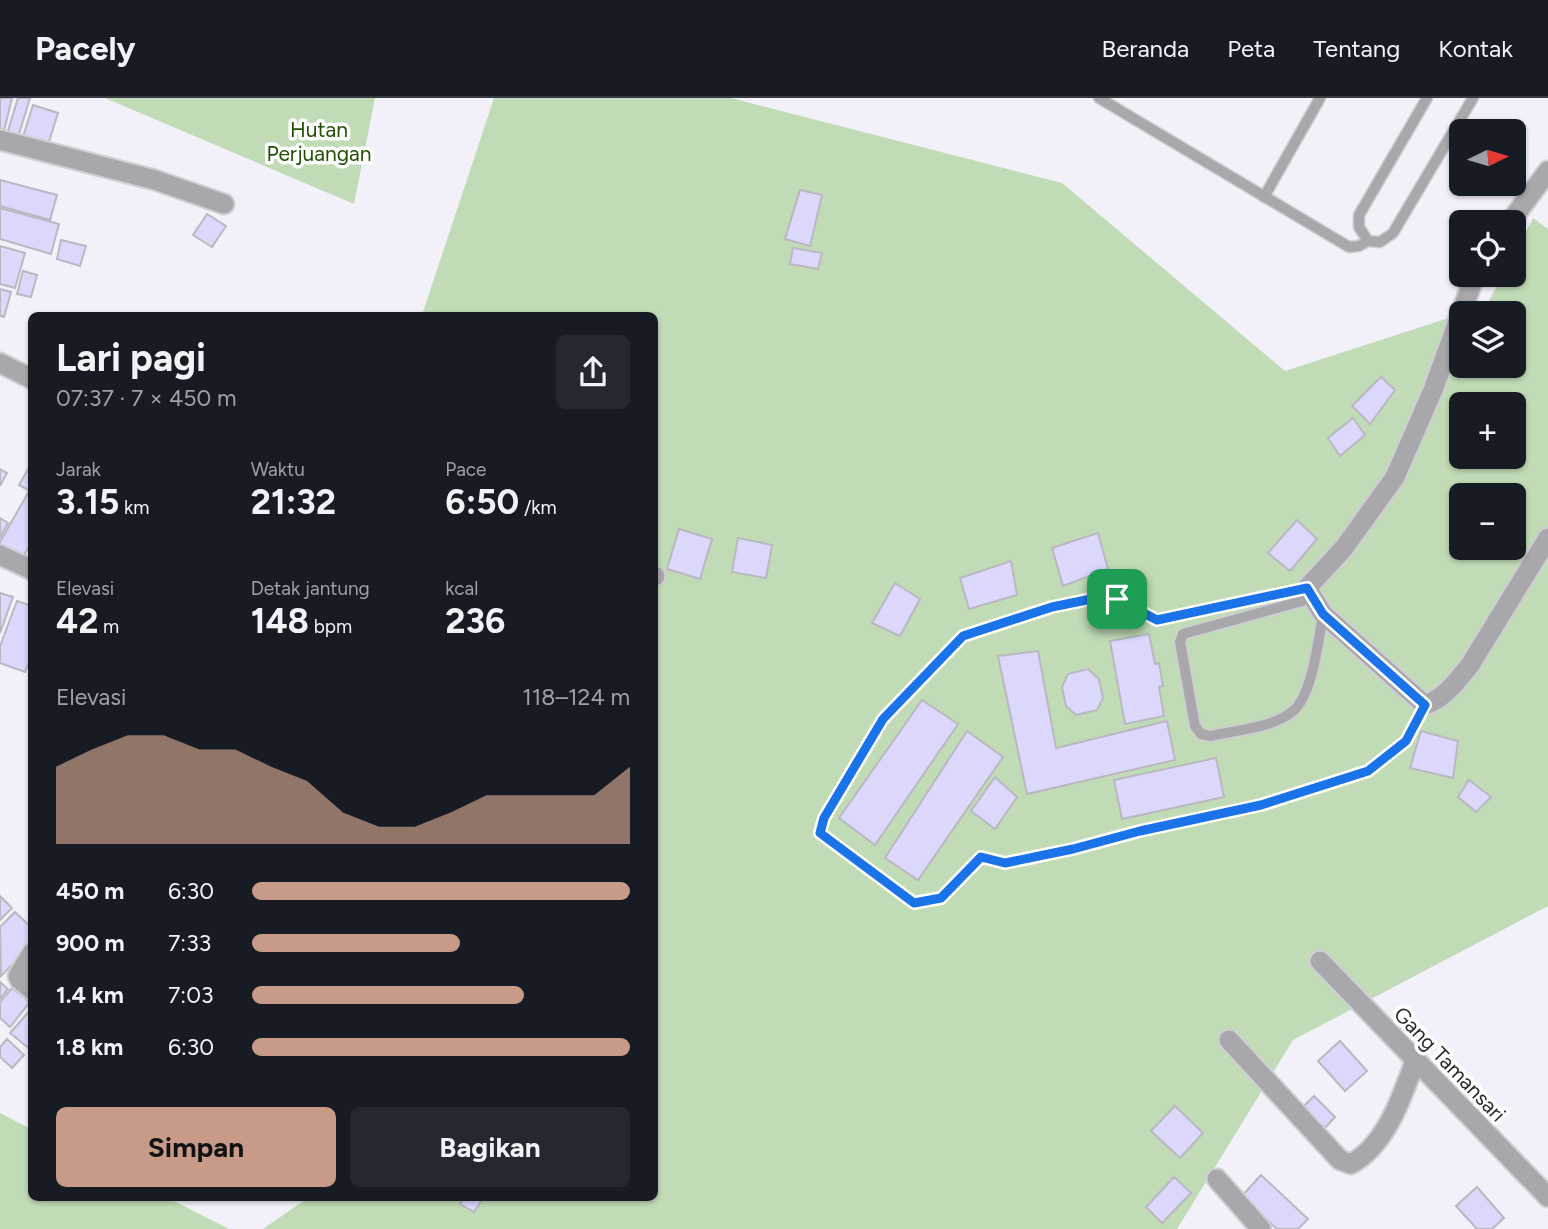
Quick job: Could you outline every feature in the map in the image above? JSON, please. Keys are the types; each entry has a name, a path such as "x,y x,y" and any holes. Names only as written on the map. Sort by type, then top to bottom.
{"street":[{"path":"0,140 155,180 224,204"},
{"path":"1521,210 1545,183"},
{"path":"1471,287 1433,390 1395,477 1344,548 1315,600 1425,705 1432,703 1456,683 1470,665 1548,538"},
{"path":"0,363 28,377"},
{"path":"0,555 28,568"},
{"path":"28,960 18,976 28,987"},
{"name":"Gang Tamansari","path":"1320,961 1548,1197"},
{"path":"1229,1040 1340,1160 1351,1164 1371,1150 1394,1112 1415,1062"},
{"path":"1217,1179 1261,1229"}],"lane":[{"path":"1099,98 1349,247 1368,241 1380,242 1393,233 1473,98"},
{"path":"1264,197 1320,98"},
{"path":"1368,241 1359,227 1359,215 1427,98"},
{"path":"1315,600 1157,620 1117,599 1101,597 1052,607 963,636 883,719 824,818 820,833 914,903 941,898 981,857 1005,863 1073,849 1140,831 1261,805 1368,771 1406,741 1425,705"},
{"path":"1315,600 1309,684 1295,710 1274,721 1211,736 1201,734 1195,726 1180,642 1183,634 1315,600"}],"green space":[{"name":"Hutan Perjuangan","path":"105,98 375,98 354,204"},
{"path":"494,98 731,98 1062,183 1285,371 1449,318 1449,378 1526,378 1526,301 1489,301 1496,287 1526,287 1526,232 1533,218 1548,229 1548,906 1293,1040 1177,1229 263,1229 303,1201 658,1201 658,312 423,312"},
{"path":"0,1113 28,1127 28,1201 174,1201 229,1229 0,1229"}],"building":[{"path":"0,98 12,98 3,135 0,135"},
{"path":"18,98 30,98 18,137 7,134"},
{"path":"33,105 58,113 47,148 22,140"},
{"path":"0,180 57,195 50,220 0,206"},
{"path":"800,190 822,195 810,246 785,239"},
{"path":"0,208 59,224 51,254 0,239"},
{"path":"207,214 226,226 212,247 193,235"},
{"path":"61,240 86,246 80,266 57,259"},
{"path":"0,246 25,253 15,288 0,284"},
{"path":"793,248 822,253 818,269 790,264"},
{"path":"23,271 37,275 31,297 17,294"},
{"path":"0,289 11,292 4,317 0,316"},
{"path":"1381,377 1395,390 1370,424 1352,406"},
{"path":"1353,418 1365,435 1340,456 1328,438"},
{"path":"0,469 7,473 0,486"},
{"path":"28,469 28,490 19,485"},
{"path":"28,493 28,549 21,560 0,548 0,542"},
{"path":"0,518 8,523 0,538"},
{"path":"1297,520 1317,539 1290,571 1268,553"},
{"path":"679,529 712,539 700,579 667,569"},
{"path":"1098,533 1108,569 1063,586 1052,548"},
{"path":"738,538 772,545 766,578 732,572"},
{"path":"1011,561 1017,595 969,609 960,578"},
{"path":"895,583 920,599 900,636 872,623"},
{"path":"0,593 13,597 0,633"},
{"path":"17,601 28,605 28,665 25,672 0,663 0,646"},
{"path":"1149,634 1155,664 1159,663 1163,686 1159,687 1164,716 1125,724 1110,641"},
{"path":"1038,651 1056,748 1167,721 1175,760 1027,794 998,656"},
{"path":"1088,669 1099,679 1103,698 1097,710 1076,715 1066,706 1062,687 1068,674"},
{"path":"922,700 958,724 875,845 839,818"},
{"path":"967,731 1003,757 918,880 885,858"},
{"path":"1421,731 1458,741 1453,778 1410,768"},
{"path":"1216,758 1224,797 1122,819 1114,780"},
{"path":"995,777 1017,797 995,829 971,811"},
{"path":"1469,780 1491,797 1476,812 1458,797"},
{"path":"0,896 12,908 0,920"},
{"path":"15,912 28,924 28,949 1,976 0,927"},
{"path":"0,982 8,989 0,999"},
{"path":"12,988 28,1000 28,1004 10,1027 0,1018 0,1002"},
{"path":"28,1013 28,1048 10,1033"},
{"path":"7,1039 24,1055 12,1068 0,1057 0,1047"},
{"path":"1340,1041 1367,1071 1345,1091 1318,1061"},
{"path":"1314,1096 1335,1117 1324,1129 1302,1108"},
{"path":"1175,1106 1203,1133 1180,1158 1151,1131"},
{"path":"1261,1175 1308,1219 1298,1229 1277,1229 1242,1196"},
{"path":"1174,1177 1191,1193 1162,1223 1146,1207"},
{"path":"1477,1187 1504,1218 1492,1229 1477,1229 1456,1206"},
{"path":"462,1201 481,1201 474,1212 460,1204"}],"route":[{"path":"1307,588 1323,614 1425,705 1406,741 1368,771 1261,805 1140,831 1073,849 1005,863 981,857 941,898 914,903 820,833 824,818 883,719 963,636 1052,607 1101,597 1117,599 1157,620 1307,588"}]}
